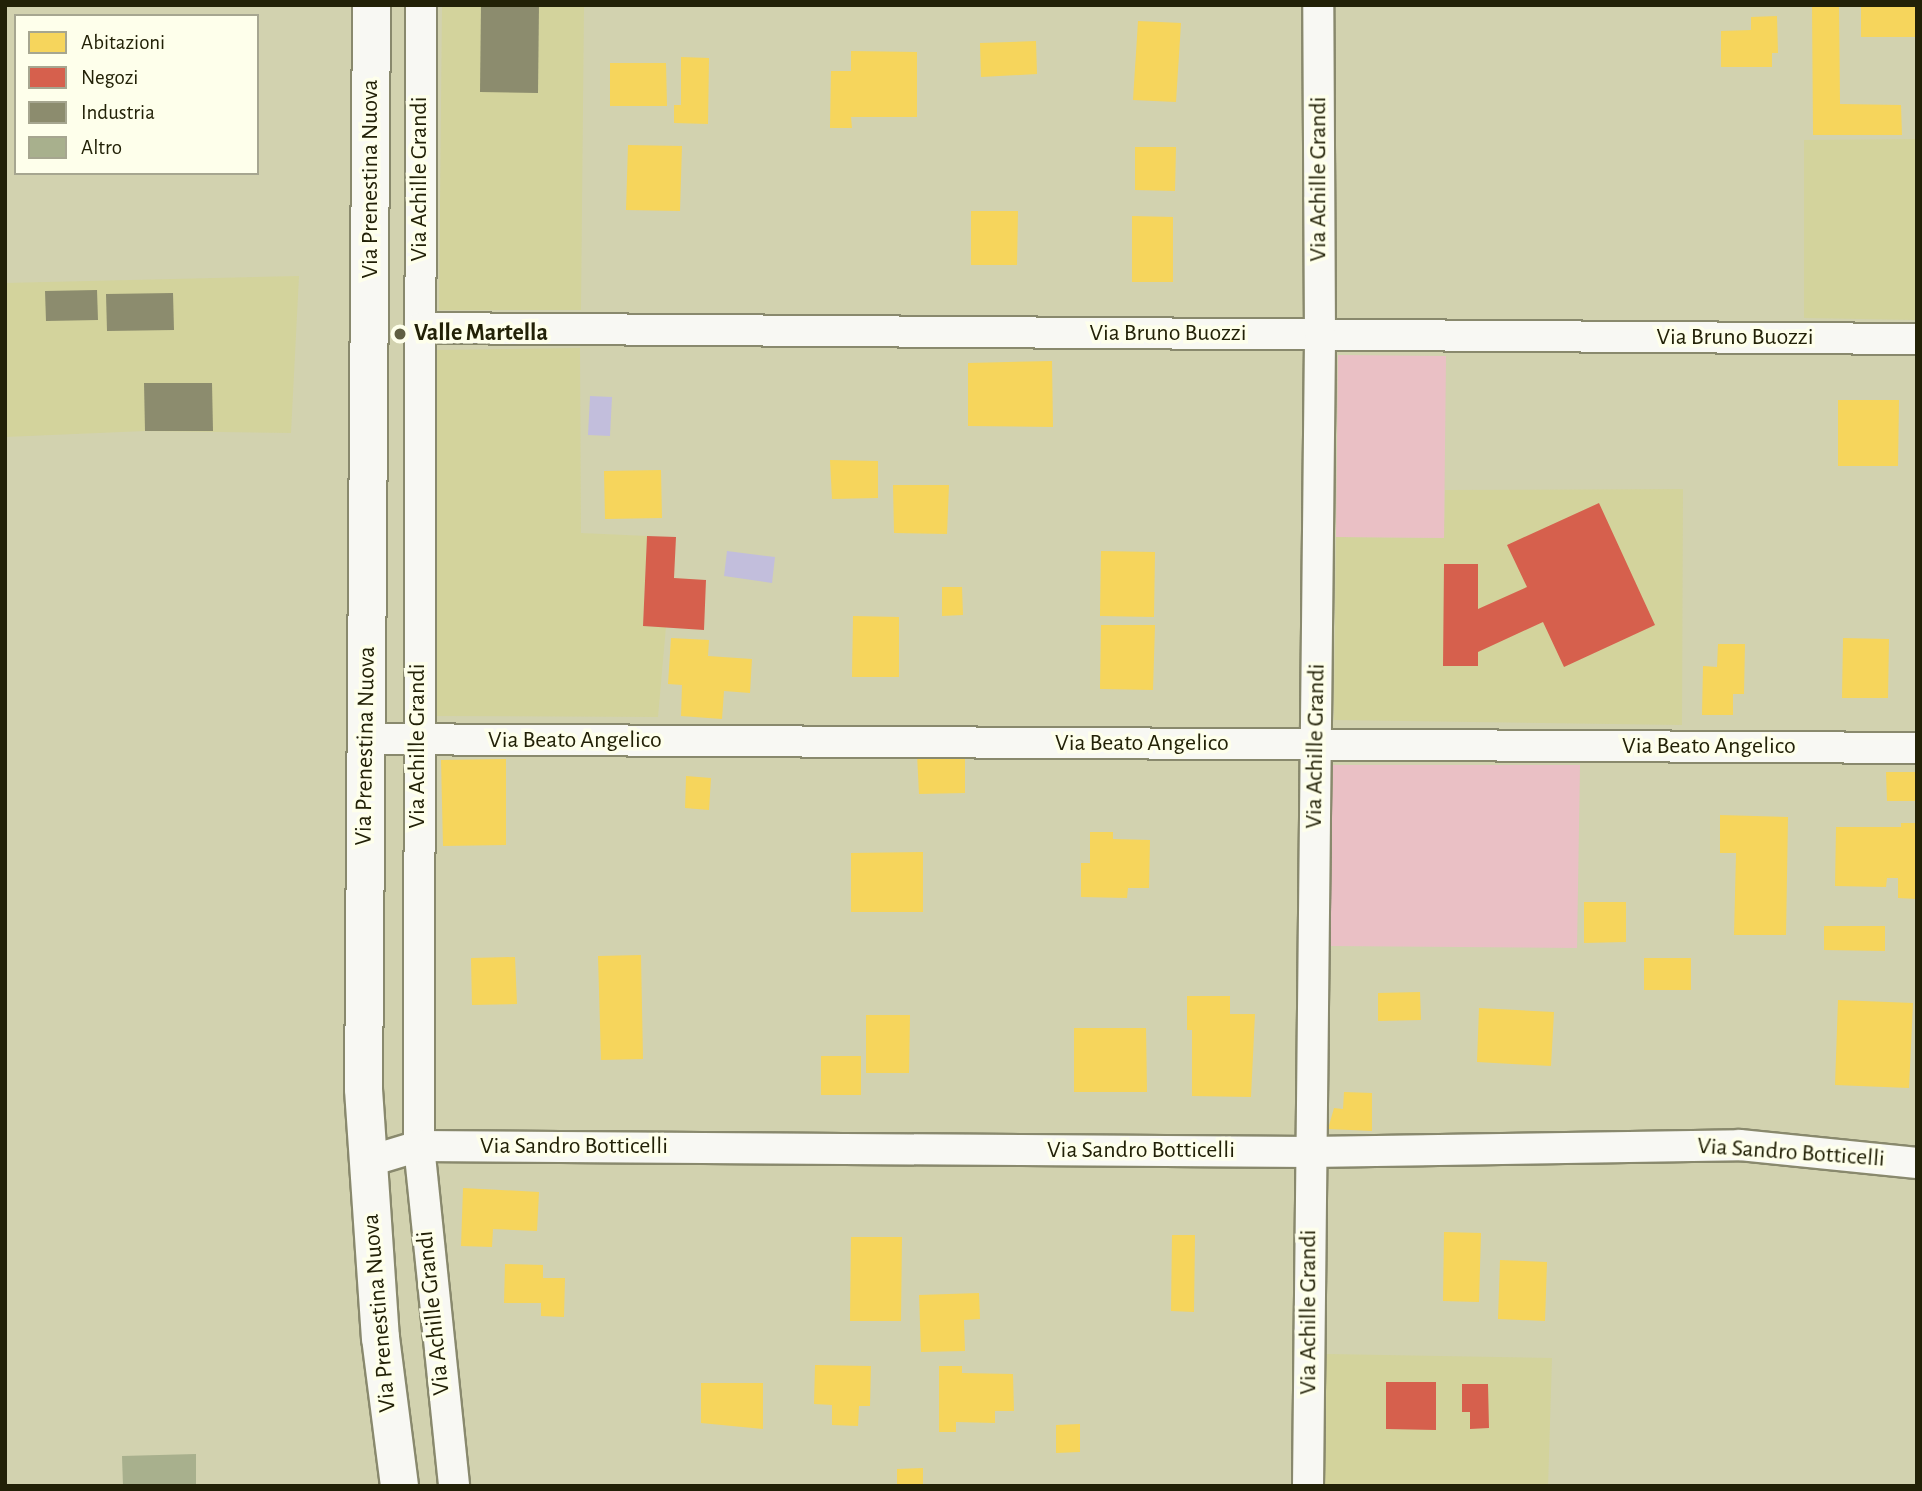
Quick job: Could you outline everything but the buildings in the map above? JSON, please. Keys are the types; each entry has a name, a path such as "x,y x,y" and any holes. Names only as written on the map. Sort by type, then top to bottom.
{"main road":[{"name":"Via Prenestina Nuova","path":"371,5 366,1162 380,1336 399,1486"}],"street":[{"name":"Via Achille Grandi","path":"421,5 417,740 419,1146 454,1486"},
{"name":"Via Achille Grandi","path":"1308,1486 1320,335 1318,5"},
{"name":"Via Bruno Buozzi","path":"419,328 1917,339"},
{"name":"Via Beato Angelico","path":"366,739 1917,748"},
{"name":"Via Sandro Botticelli","path":"366,1162 419,1146 1310,1152 1740,1145 1917,1163"}],"shaded area":[{"path":"442,5 584,5 581,310 439,310"},
{"path":"1917,139 1917,320 1804,318 1804,140"},
{"path":"299,276 291,433 145,431 5,437 5,283"},
{"path":"580,348 581,533 647,536 643,626 666,627 658,717 430,716 434,350"},
{"path":"1338,355 1446,356 1444,538 1336,537"},
{"path":"590,396 612,397 610,436 588,435"},
{"path":"1683,489 1682,725 1334,720 1336,537 1444,538 1445,490"},
{"path":"727,551 775,557 772,583 724,576"},
{"path":"1333,765 1580,765 1577,948 1328,946"},
{"path":"1326,1354 1552,1358 1548,1486 1324,1486"}],"place":[{"name":"Valle Martella","path":"400,334"}]}
